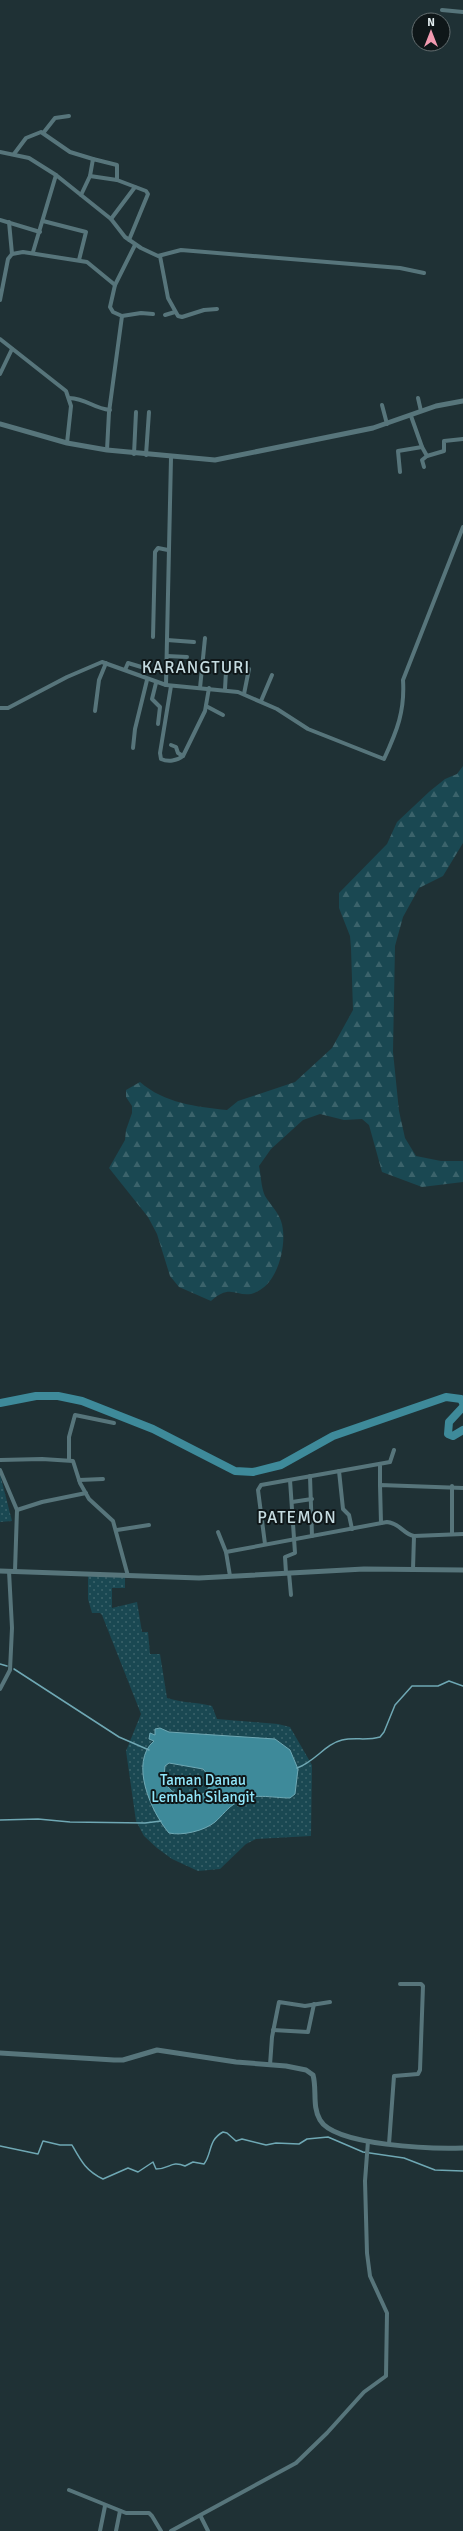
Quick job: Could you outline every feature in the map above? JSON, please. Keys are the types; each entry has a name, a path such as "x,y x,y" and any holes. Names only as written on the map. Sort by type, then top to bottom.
{"street":[{"path":"442,10 463,12"},
{"path":"14,154 30,135 44,132 55,118 69,116"},
{"path":"44,132 62,148 117,165 116,180"},
{"path":"0,152 29,158 56,174 111,219 135,245 160,256 181,250 400,268 424,273"},
{"path":"81,195 90,176 94,159"},
{"path":"33,252 43,221 49,192 56,174"},
{"path":"90,176 116,180 146,191 148,194 129,240"},
{"path":"111,219 135,187"},
{"path":"0,220 40,232"},
{"path":"43,221 86,232 79,260"},
{"path":"0,300 8,259 12,254 9,222"},
{"path":"135,245 115,285 110,309 122,316 141,313 153,314"},
{"path":"12,254 33,252 79,260 94,267 115,285"},
{"path":"160,256 164,283 175,312 182,317 204,310 218,309"},
{"path":"165,315 175,312"},
{"path":"107,450 110,410 122,316"},
{"path":"0,339 62,387 69,398 70,415 67,443"},
{"path":"0,374 12,349"},
{"path":"69,398 85,400 96,408 110,410"},
{"path":"418,398 421,411"},
{"path":"0,424 67,443 107,450 171,458 223,459 387,425 421,411 463,401"},
{"path":"382,405 387,425"},
{"path":"134,454 136,412"},
{"path":"146,455 149,412"},
{"path":"411,416 422,447 427,456"},
{"path":"424,467 422,460 427,456 444,451 444,441 463,439"},
{"path":"400,472 397,452 422,447"},
{"path":"171,458 166,656 168,686 160,758 174,760 183,756 206,706 209,688"},
{"path":"0,708 8,708 67,676 97,663 106,663 147,680 168,686 225,689 244,694 261,701 308,728 384,759 393,739 404,703 403,680 463,527"},
{"path":"152,637 155,552 158,548 168,550"},
{"path":"200,688 205,638"},
{"path":"167,640 194,642"},
{"path":"166,656 187,657"},
{"path":"95,711 99,680 106,663"},
{"path":"125,670 128,663 148,669"},
{"path":"244,694 249,669"},
{"path":"225,689 226,671"},
{"path":"261,701 272,675"},
{"path":"133,748 134,729 147,680"},
{"path":"156,683 152,700 160,707 158,724"},
{"path":"206,706 223,715"},
{"path":"171,745 176,747 178,753 183,756"},
{"path":"69,1460 69,1437 75,1415 114,1423"},
{"path":"265,1544 259,1487 310,1476 380,1466 390,1462 394,1450"},
{"path":"0,1460 69,1460 75,1464 79,1480 86,1493 113,1521 117,1530 128,1576"},
{"path":"380,1466 381,1523"},
{"path":"0,1470 17,1510 15,1571"},
{"path":"339,1471 343,1509 349,1515 352,1529"},
{"path":"310,1476 312,1499 312,1536"},
{"path":"79,1480 103,1479"},
{"path":"290,1480 296,1553 285,1557 291,1595"},
{"path":"380,1485 452,1486 463,1488"},
{"path":"452,1486 452,1534"},
{"path":"17,1510 42,1502 86,1493"},
{"path":"292,1502 312,1499"},
{"path":"226,1552 381,1523 396,1524 407,1534 414,1536 463,1534"},
{"path":"117,1530 149,1526"},
{"path":"218,1532 226,1552 230,1576"},
{"path":"413,1569 414,1536"},
{"path":"0,1571 182,1578 364,1568 463,1570"},
{"path":"0,1689 10,1670 12,1628 9,1571"},
{"path":"389,2144 394,2076 418,2074 420,2070 423,1986 421,1984 400,1984"},
{"path":"270,2065 273,2030 279,2002 305,2006 330,2002"},
{"path":"273,2030 308,2032 314,2004"},
{"path":"0,2053 114,2060 157,2050 311,2072 314,2080 316,2106 320,2121 326,2127 347,2137 368,2141 421,2148 463,2148"},
{"path":"171,2531 201,2517 296,2463 327,2433 364,2392 386,2376 387,2313 370,2276 367,2259 365,2181 368,2141"},
{"path":"69,2490 120,2511 149,2513 161,2531"},
{"path":"100,2531 105,2506"},
{"path":"116,2531 120,2511"},
{"path":"201,2517 208,2531"}],"green space":[{"path":"463,766 463,843 443,876 419,888 403,917 395,946 393,1052 399,1111 405,1138 416,1156 441,1161 463,1161 463,1182 422,1187 382,1172 369,1125 362,1119 344,1120 320,1114 303,1120 271,1149 259,1166 265,1196 280,1218 283,1229 280,1259 277,1269 267,1285 260,1290 247,1294 225,1292 211,1301 179,1287 170,1276 157,1234 148,1217 109,1168 125,1140 126,1130 132,1113 132,1106 126,1097 126,1090 140,1082 160,1095 181,1103 227,1110 238,1101 295,1082 332,1048 353,1010 350,936 339,908 339,893 387,844 397,822 430,791 445,779 457,774"},
{"path":"0,1474 12,1521 0,1522"},
{"name":"Taman Danau Lembah Silangit","path":"88,1575 125,1576 125,1588 112,1588 112,1608 137,1602 142,1632 148,1632 150,1654 160,1654 167,1698 212,1706 217,1719 278,1724 290,1727 312,1765 311,1836 256,1839 246,1844 220,1869 198,1871 172,1859 144,1836 136,1821 126,1751 141,1714 102,1615 100,1613 92,1613 88,1599"}],"shaded area":[{"path":"160,1728 169,1732 275,1739 290,1750 298,1769 295,1794 290,1798 262,1796 242,1800 233,1805 215,1822 205,1828 180,1834 169,1833 162,1824 150,1800 145,1787 143,1774 143,1761 147,1750 154,1741 149,1739 150,1733 155,1735 155,1729","holes":["169,1763 203,1769 214,1782 203,1794 180,1795 169,1789 166,1783 165,1766"]}],"waterway":[{"path":"0,1403 36,1396 58,1396 82,1401 153,1429 235,1471 253,1472 281,1465 333,1436 446,1397 461,1399 463,1403"},
{"path":"463,1407 449,1422 448,1434 453,1436 463,1430"},
{"path":"0,1664 7,1666"},
{"path":"14,1669 119,1737 149,1750"},
{"path":"297,1768 309,1762 336,1742 347,1739 370,1739 380,1737 384,1732 395,1705 412,1686 438,1686 449,1681 463,1686"},
{"path":"0,1820 38,1819 70,1822 145,1823 161,1821"},
{"path":"0,2146 38,2154 43,2141 60,2145 72,2145 81,2161 88,2169 103,2179 128,2168 138,2172 153,2162 156,2169 161,2169 173,2164 185,2166 193,2162 204,2164 215,2139 223,2132 227,2133 236,2141 242,2139 266,2145 276,2143 299,2144 307,2139 328,2137 363,2152 404,2158 435,2170 463,2171"}],"district":[{"name":"KARANGTURI","path":"196,667"},
{"name":"PATEMON","path":"297,1517"}]}
